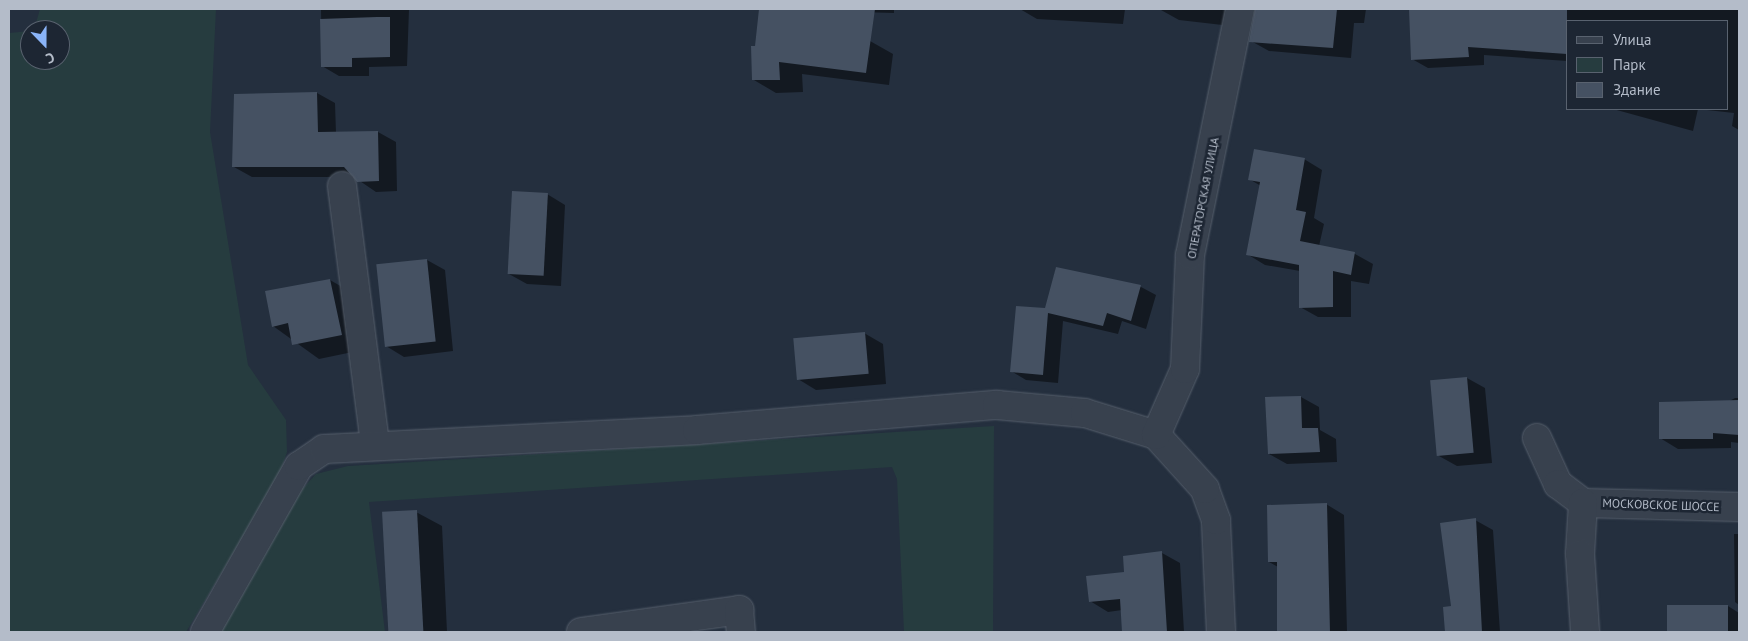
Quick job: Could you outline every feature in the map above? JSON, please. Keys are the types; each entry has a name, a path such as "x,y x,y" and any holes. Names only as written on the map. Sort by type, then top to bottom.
{"street":[{"name":"ОПЕРАТОРСКАЯ УЛИЦА","path":"1156,436 1185,369 1190,255 1240,9"},
{"path":"342,186 375,443"},
{"path":"205,632 299,466 324,449 375,443 697,430 997,405 1085,413 1156,436 1205,489 1216,520 1221,632"},
{"path":"1537,438 1558,484 1583,502 1580,554 1585,632"},
{"name":"МОСКОВСКОЕ ШОССЕ","path":"1583,502 1739,507"},
{"path":"581,632 739,610 741,632"}],"green space":[{"path":"40,9 216,9 210,132 248,365 286,420 287,452 278,479 186,632 9,632 9,33 20,32 20,70 70,70 70,20 37,20"},
{"path":"994,426 993,632 904,632 897,479 892,467 369,502 385,632 217,632 293,499 316,474 348,466"}],"building":[{"path":"759,9 875,9 866,73 779,62 780,80 752,80 751,46 755,46"},
{"path":"1255,9 1337,9 1333,48 1249,42"},
{"path":"1409,9 1567,9 1566,54 1468,47 1469,57 1411,60"},
{"path":"390,17 390,57 352,58 352,67 321,67 320,19"},
{"path":"317,92 318,132 378,131 379,181 357,182 344,167 232,167 234,94"},
{"path":"1254,149 1305,158 1296,210 1306,212 1300,241 1355,252 1351,275 1333,271 1333,307 1299,308 1299,265 1246,255 1260,182 1248,180"},
{"path":"512,191 548,193 544,276 508,274"},
{"path":"427,259 436,342 385,347 376,264"},
{"path":"1056,267 1141,285 1131,321 1107,313 1103,326 1048,313 1043,375 1010,372 1016,306 1045,308"},
{"path":"330,279 342,335 292,345 288,323 272,327 265,291"},
{"path":"865,332 869,374 797,380 793,338"},
{"path":"1467,377 1474,453 1437,456 1430,380"},
{"path":"1301,396 1302,428 1318,428 1320,452 1268,454 1265,397"},
{"path":"1739,400 1739,435 1713,433 1713,439 1659,439 1659,402"},
{"path":"1327,503 1330,632 1277,632 1277,562 1268,562 1267,505"},
{"path":"417,510 423,632 388,632 382,512"},
{"path":"1476,518 1482,632 1445,632 1443,607 1451,606 1440,523"},
{"path":"1162,551 1167,632 1122,632 1120,599 1089,602 1086,576 1124,572 1123,556"},
{"path":"1667,605 1728,605 1728,632 1667,632"}]}
